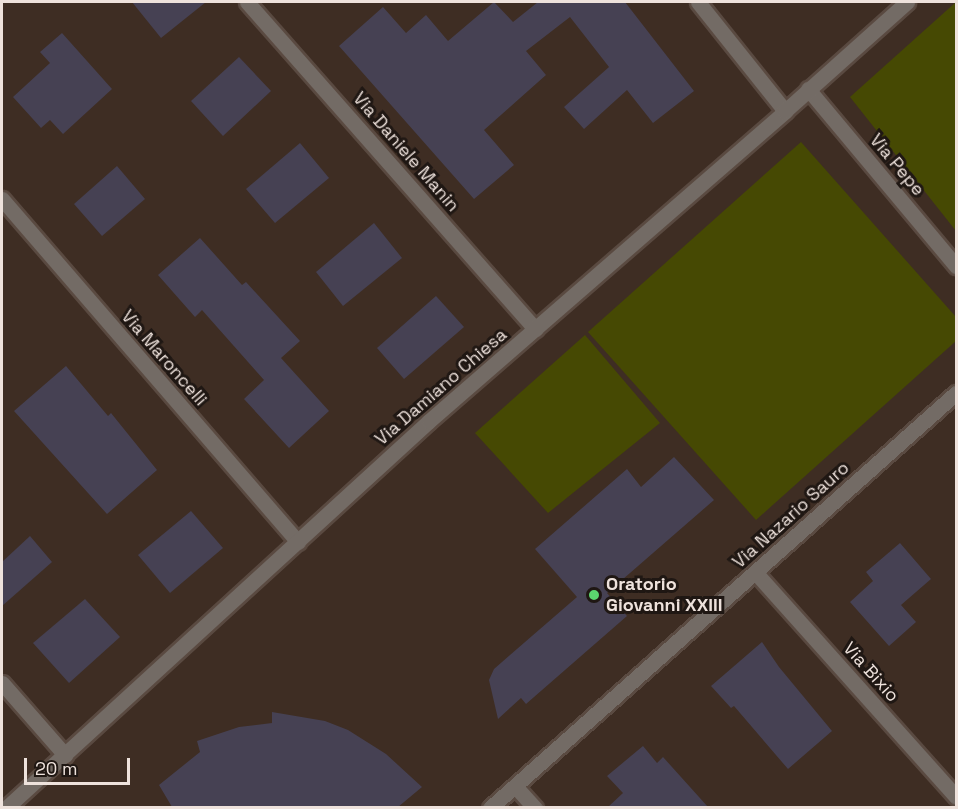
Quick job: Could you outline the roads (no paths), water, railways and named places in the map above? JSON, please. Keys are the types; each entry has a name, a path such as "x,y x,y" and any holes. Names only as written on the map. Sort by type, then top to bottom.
{"street":[{"name":"Via Daniele Manin","path":"247,2 535,329"},
{"path":"698,2 785,111"},
{"name":"Via Damiano Chiesa","path":"6,807 429,421 907,2"},
{"name":"Via Pepe","path":"808,89 957,267"},
{"name":"Via Maroncelli","path":"2,199 298,542"},
{"name":"Via Nazario Sauro","path":"490,807 957,393"},
{"name":"Via Bixio","path":"756,573 957,797"},
{"path":"2,683 65,755"},
{"path":"515,786 535,807"}],"place":[{"name":"Oratorio Giovanni XXIII","path":"594,595"}]}
